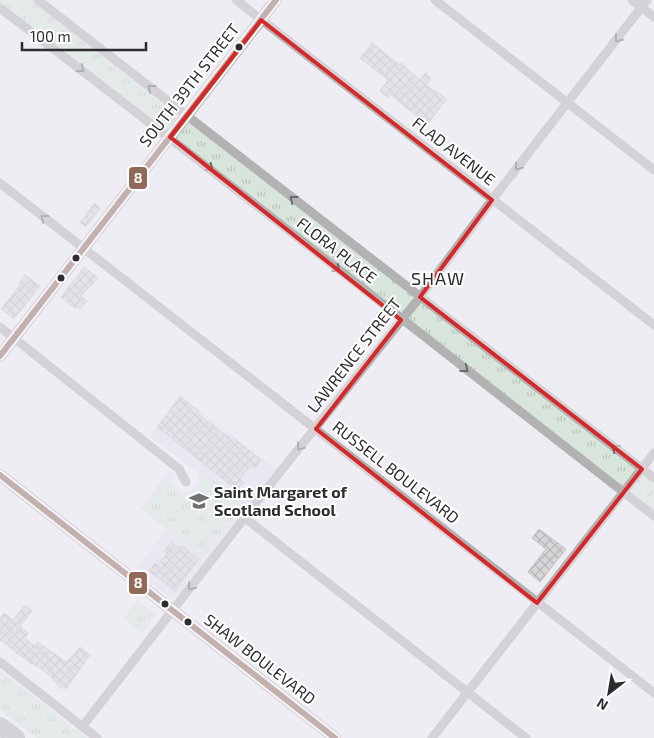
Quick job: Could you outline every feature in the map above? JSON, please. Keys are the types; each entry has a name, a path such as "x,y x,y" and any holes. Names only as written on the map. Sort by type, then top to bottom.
{"highway":[{"path":"0,726 16,738"}],"street":[{"name":"FLORA PLACE","path":"38,0 654,478"},
{"name":"FLAD AVENUE","path":"236,0 654,325"},
{"name":"SOUTH 39TH STREET","path":"0,356 276,0"},
{"path":"434,0 654,170"},
{"path":"632,0 644,4 654,17"},
{"name":"LAWRENCE STREET","path":"82,727 420,297 492,200 644,4"},
{"name":"FLORA PLACE","path":"0,8 170,137 401,320 654,516"},
{"name":"RUSSELL BOULEVARD","path":"0,183 654,693"},
{"path":"0,327 179,469 186,482"},
{"path":"432,738 654,454"},
{"name":"SHAW BOULEVARD","path":"0,475 336,738"},
{"path":"245,518 526,738"},
{"path":"0,662 97,738"}],"highlighted area":[{"path":"261,20 492,200 420,297 642,469 537,603 316,429 401,320 170,137"}],"shaded area":[{"name":"Saint Margaret of Scotland School","path":"180,395 276,469 177,596 172,599 135,570 167,528 141,509 170,469 173,484 180,491 185,493 198,484 197,472 149,436"}],"green space":[{"path":"0,0 38,0 654,478 654,516 0,8"},
{"path":"205,473 244,504 202,557 141,509 166,478 175,491 184,495 196,490"},
{"path":"137,600 156,615 142,633 123,619"},
{"path":"0,670 70,725 70,728 68,728 72,732 72,729 75,728 87,738 37,738 0,710"}],"building":[{"path":"372,43 400,65 401,63 420,80 425,73 431,78 426,85 447,99 426,126 391,95 388,98 380,91 388,80 360,58"},
{"path":"95,203 100,208 86,227 80,222"},
{"path":"84,267 98,278 81,296 87,301 80,309 78,307 76,309 61,297"},
{"path":"25,275 40,286 14,319 1,309 20,285"},
{"path":"180,397 233,441 234,438 261,460 255,468 251,465 240,479 243,482 237,490 157,427"},
{"path":"539,529 566,549 540,582 528,572 546,549 532,538"},
{"path":"171,542 178,548 181,545 199,559 175,591 149,571 155,563 158,565 167,553 164,551"},
{"path":"25,605 32,611 20,626 28,633 25,638 35,646 38,642 66,662 80,647 90,655 66,689 63,686 61,689 49,675 31,664 0,640 0,619 4,613 13,620"}],"transit line":[{"name":"8","path":"0,356 276,0"},
{"name":"8","path":"0,475 335,738"}],"place":[{"name":"Saint Margaret of Scotland School","path":"199,501"}],"district":[{"name":"SHAW","path":"438,279"}]}
